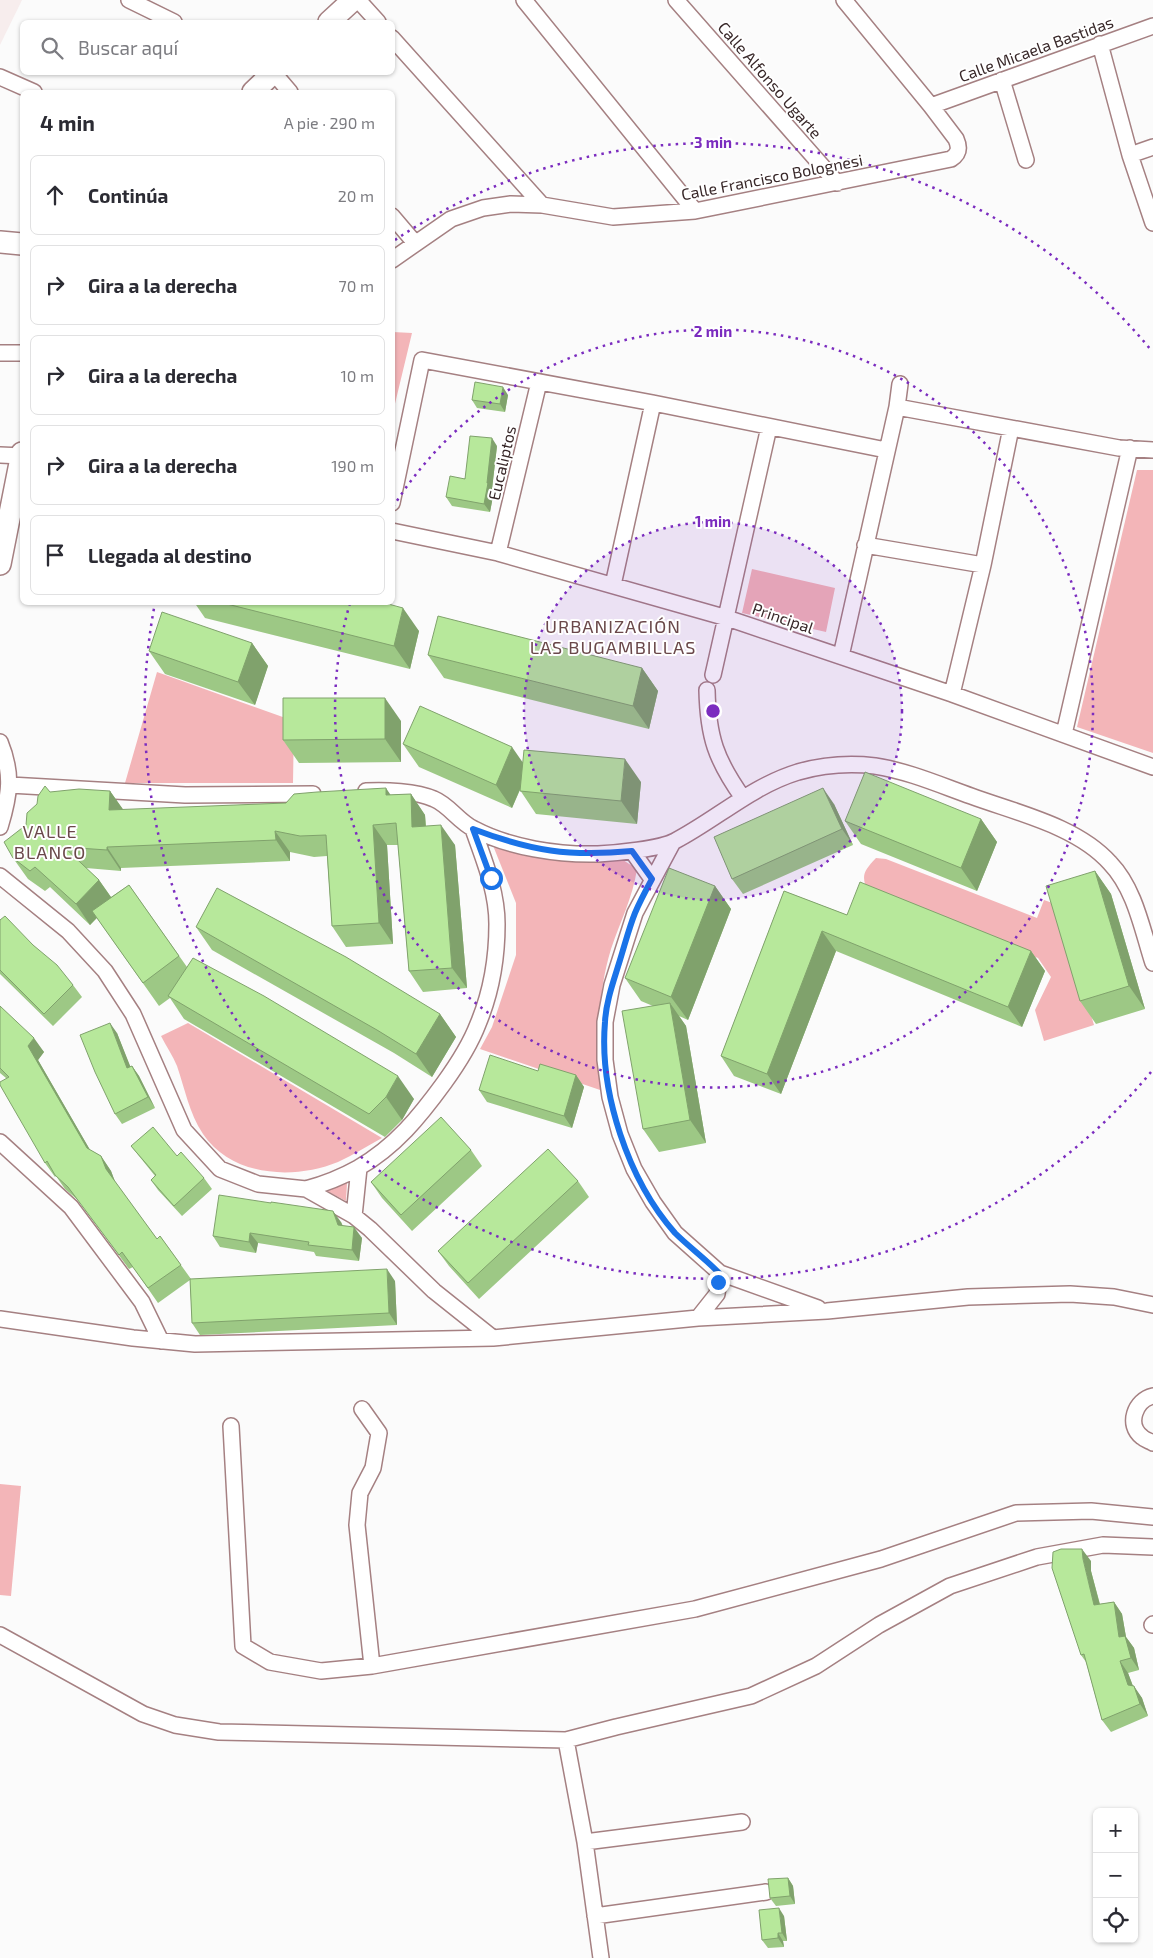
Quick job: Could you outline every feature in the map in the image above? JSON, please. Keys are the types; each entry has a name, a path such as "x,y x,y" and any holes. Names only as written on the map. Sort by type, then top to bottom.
{"street":[{"path":"129,0 170,20"},
{"path":"331,20 353,0"},
{"path":"358,0 376,20"},
{"path":"524,0 695,211"},
{"name":"Calle Alfonso Ugarte","path":"676,0 837,183"},
{"path":"844,0 931,106"},
{"name":"Calle Micaela Bastidas","path":"931,106 1153,26"},
{"path":"395,41 542,205"},
{"path":"1100,44 1130,155 1153,223"},
{"path":"255,90 272,75"},
{"path":"276,75 288,90"},
{"path":"0,77 29,90"},
{"path":"1002,80 1026,160"},
{"name":"Calle Francisco Bolognesi","path":"395,258 452,219 483,208 511,204 542,205 613,217 695,211 950,159 958,152 959,145 931,106"},
{"path":"1130,155 1153,146"},
{"path":"395,220 415,243"},
{"path":"0,242 20,244"},
{"path":"0,353 20,353"},
{"path":"395,489 422,360 653,403 886,450"},
{"name":"Eucaliptos","path":"498,553 539,382"},
{"path":"841,656 897,407 900,384"},
{"path":"613,585 653,403"},
{"path":"897,407 1130,448 1153,450"},
{"path":"713,675 769,427"},
{"path":"952,694 983,565 1011,428"},
{"path":"1064,734 1130,448"},
{"path":"0,455 20,455"},
{"path":"0,564 20,465"},
{"name":"Principal","path":"395,532 498,553 727,618 952,694 1153,767"},
{"path":"865,545 983,565"},
{"path":"708,690 708,719 714,748 726,774 743,798"},
{"path":"0,742 5,755 10,785 0,827"},
{"path":"352,792 390,789 434,799 473,829 512,843 535,849 559,852 600,854 632,851 673,842 743,798 779,779 799,772 833,766 876,766 912,775 1062,829 1100,852 1121,876 1132,900 1153,963"},
{"path":"10,785 185,795 323,793"},
{"path":"306,1190 359,1168 388,1148 419,1117 457,1064 478,1025 493,977 497,923 491,878 473,829"},
{"path":"673,842 635,913 612,984 605,1022 605,1060 610,1098 620,1134 634,1169 653,1202 675,1233 720,1274 827,1311"},
{"path":"632,851 652,879"},
{"path":"0,876 68,931 105,971 133,1014 184,1130 220,1169 258,1184 306,1190 354,1216 434,1291 493,1338"},
{"path":"0,1142 71,1207 142,1302 162,1341"},
{"path":"354,1216 359,1168"},
{"path":"698,1318 717,1294 720,1274"},
{"path":"0,1319 195,1344 493,1338 698,1318 827,1311 968,1297 1070,1294 1114,1297 1153,1305"},
{"path":"1153,1396 1146,1398 1135,1409 1134,1424 1141,1437 1153,1442"},
{"path":"362,1409 379,1433 373,1468 360,1493 357,1525 372,1666"},
{"path":"231,1426 243,1646 270,1662 322,1672 372,1666 695,1609 881,1559 1016,1513 1091,1511 1153,1518"},
{"path":"0,1636 143,1714 175,1725 219,1732 566,1740 616,1726 751,1696 816,1666 878,1625 950,1586 1037,1557 1103,1545 1153,1547"},
{"path":"566,1740 585,1842 601,1958"},
{"path":"585,1842 742,1822"},
{"path":"595,1916 766,1892"}],"shaded area":[{"path":"0,0 22,0 0,45"},
{"path":"395,332 412,333 395,404"},
{"path":"1137,470 1153,470 1153,753 1077,727"},
{"path":"752,569 835,588 826,632 742,613"},
{"path":"157,672 294,721 293,783 125,783"},
{"path":"499,841 569,859 623,860 637,869 629,899 611,949 603,985 600,1055 603,1091 480,1049 492,1027 516,955 516,903 494,848"},
{"path":"876,858 886,859 1037,918 1044,900 1058,905 1094,1025 1044,1041 1035,1010 1051,977 1038,958 868,893 864,882 864,874"},
{"path":"188,1023 382,1138 338,1162 321,1168 302,1171 265,1171 247,1167 230,1159 215,1148 198,1126 174,1058 161,1036"},
{"path":"347,1183 346,1201 327,1191"},
{"path":"0,1484 21,1486 11,1596 0,1595"}],"building":[{"path":"475,382 503,387 500,404 472,400"},
{"path":"470,436 492,438 484,504 446,497 450,476 465,479"},
{"path":"231,605 392,605 403,608 394,646"},
{"path":"162,612 252,643 238,682 149,651"},
{"path":"438,616 642,668 633,706 428,655"},
{"path":"283,698 385,698 385,739 283,740"},
{"path":"420,706 512,747 496,785 403,744"},
{"path":"524,750 625,759 621,801 520,791"},
{"path":"865,772 981,819 961,868 845,821"},
{"path":"45,786 50,792 79,789 110,791 109,810 286,803 294,794 386,788 386,795 411,794 412,827 441,825 452,968 409,971 396,823 373,825 379,923 332,926 326,835 300,836 275,831 276,840 107,847 107,850 64,847 99,880 76,904 35,867 30,871 13,858 4,842 26,825 27,813 37,804 38,796"},
{"path":"823,788 842,829 732,879 714,837"},
{"path":"669,868 715,886 671,997 625,978"},
{"path":"1095,871 1129,986 1080,1001 1046,886"},
{"path":"860,882 1031,951 1008,1007 822,931 767,1074 721,1056 784,891 847,915"},
{"path":"129,885 179,956 143,983 92,911"},
{"path":"217,888 346,957 440,1014 416,1054 196,927"},
{"path":"5,916 33,945 57,965 73,985 44,1014 0,970 0,920"},
{"path":"193,958 264,996 398,1076 386,1097 369,1114 168,996"},
{"path":"670,1003 690,1120 643,1129 622,1011"},
{"path":"0,1006 34,1038 28,1046 87,1148 101,1156 106,1169 157,1239 160,1236 181,1265 148,1288 122,1252 119,1255 68,1187 55,1175 47,1161 45,1163 0,1085 0,1082 9,1077 0,1068"},
{"path":"110,1023 127,1068 132,1066 148,1097 115,1114 80,1035"},
{"path":"490,1055 538,1071 540,1064 576,1075 564,1116 479,1090"},
{"path":"441,1117 471,1150 401,1215 371,1182"},
{"path":"153,1127 177,1156 181,1152 204,1178 174,1206 151,1180 156,1175 131,1146"},
{"path":"548,1149 578,1181 468,1283 438,1251"},
{"path":"219,1195 333,1211 338,1225 354,1227 352,1250 308,1245 309,1242 250,1233 249,1242 213,1236"},
{"path":"387,1269 389,1313 192,1323 190,1279"},
{"path":"1061,1549 1082,1549 1094,1605 1114,1602 1119,1637 1125,1636 1131,1658 1120,1661 1128,1685 1134,1686 1140,1704 1102,1720 1084,1654 1081,1655 1052,1568 1053,1552"},
{"path":"788,1878 790,1896 770,1898 768,1879"},
{"path":"779,1908 782,1933 778,1933 778,1938 762,1940 759,1910"}],"district":[{"name":"URBANIZACIÓN LAS BUGAMBILLAS","path":"613,638"},
{"name":"VALLE BLANCO","path":"50,842"}],"route":[{"path":"491,878 473,829 535,849 567,853 600,854 632,851 652,879 635,913 612,984 605,1022 605,1060 610,1098 620,1134 634,1169 653,1202 675,1233 707,1260 720,1274 718,1282"}]}
